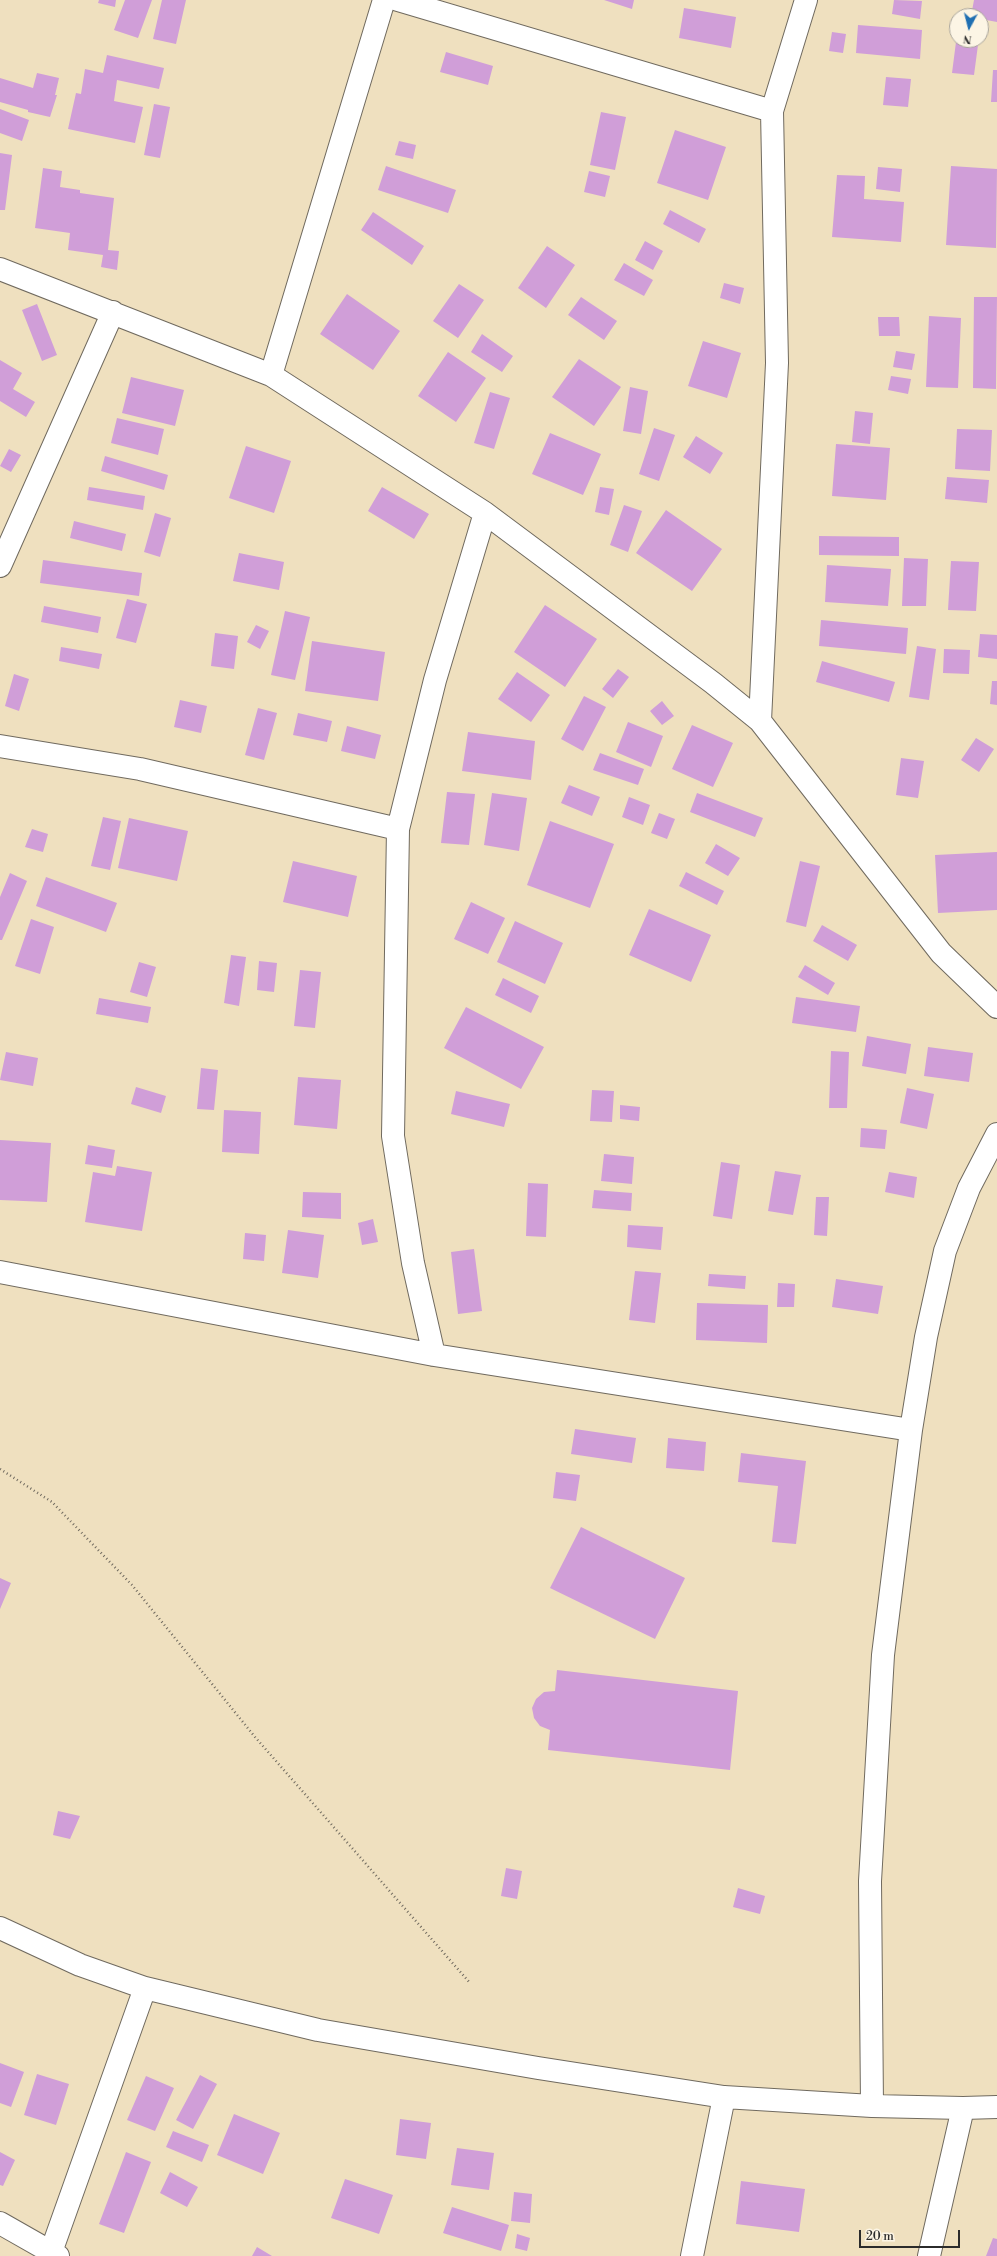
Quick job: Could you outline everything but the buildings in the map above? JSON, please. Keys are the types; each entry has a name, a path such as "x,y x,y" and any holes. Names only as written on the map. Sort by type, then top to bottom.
{"street":[{"path":"271,375 384,0"},
{"path":"398,0 772,111"},
{"path":"760,721 777,363 772,111 806,0"},
{"path":"0,269 271,375 485,513 713,683 760,721 941,953 997,1007"},
{"path":"0,564 113,312"},
{"path":"434,1355 413,1263 393,1136 398,829 435,680 485,513"},
{"path":"0,746 140,769 398,829"},
{"path":"872,2106 870,1881 883,1655 911,1430 926,1337 945,1251 969,1188 997,1134"},
{"path":"0,1272 434,1355 911,1430"},
{"path":"0,1928 80,1964 145,1988 318,2030 724,2098 872,2106 963,2108 997,2107"},
{"path":"0,2223 54,2254 145,1988"},
{"path":"692,2256 724,2098"},
{"path":"929,2256 963,2108"}],"path":[{"path":"0,1469 52,1502 132,1585 255,1737 470,1983"}]}
